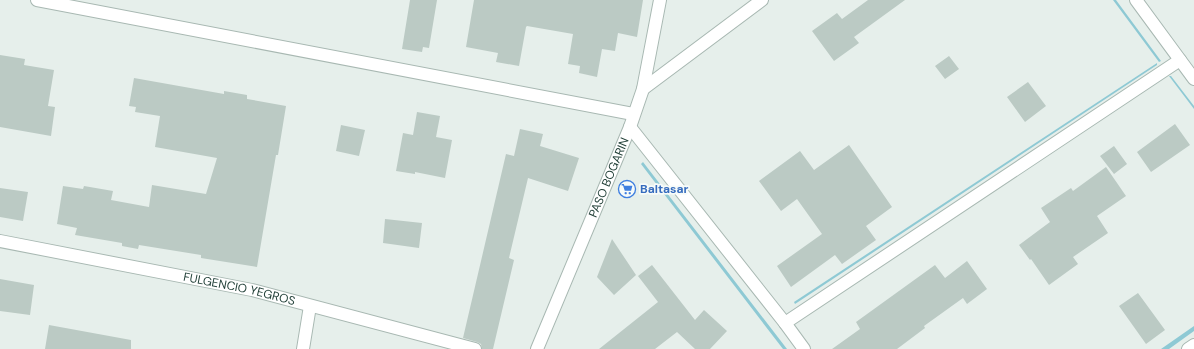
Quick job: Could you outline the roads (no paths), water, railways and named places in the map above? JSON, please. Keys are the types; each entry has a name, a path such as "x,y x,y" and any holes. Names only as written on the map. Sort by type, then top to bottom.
{"street":[{"path":"37,0 633,114"},
{"name":"PASO BOGARIN","path":"537,349 630,127 642,89 660,0"},
{"path":"642,89 762,0"},
{"path":"1136,0 1194,79"},
{"path":"785,323 1180,60"},
{"path":"630,127 804,349"},
{"name":"FULGENCIO YEGROS","path":"0,241 252,290 475,349"},
{"path":"303,349 310,306"},
{"path":"1188,349 1194,345"}],"water":[{"path":"1113,0 1116,0 1161,61 1159,62"},
{"path":"1157,63 1157,65 795,304 794,302"},
{"path":"1169,76 1171,76 1194,106 1194,109"},
{"path":"643,162 787,349 783,349 641,164"},
{"path":"1194,326 1194,331 1169,349 1161,349"}],"place":[{"name":"Baltasar","path":"627,189"}]}
